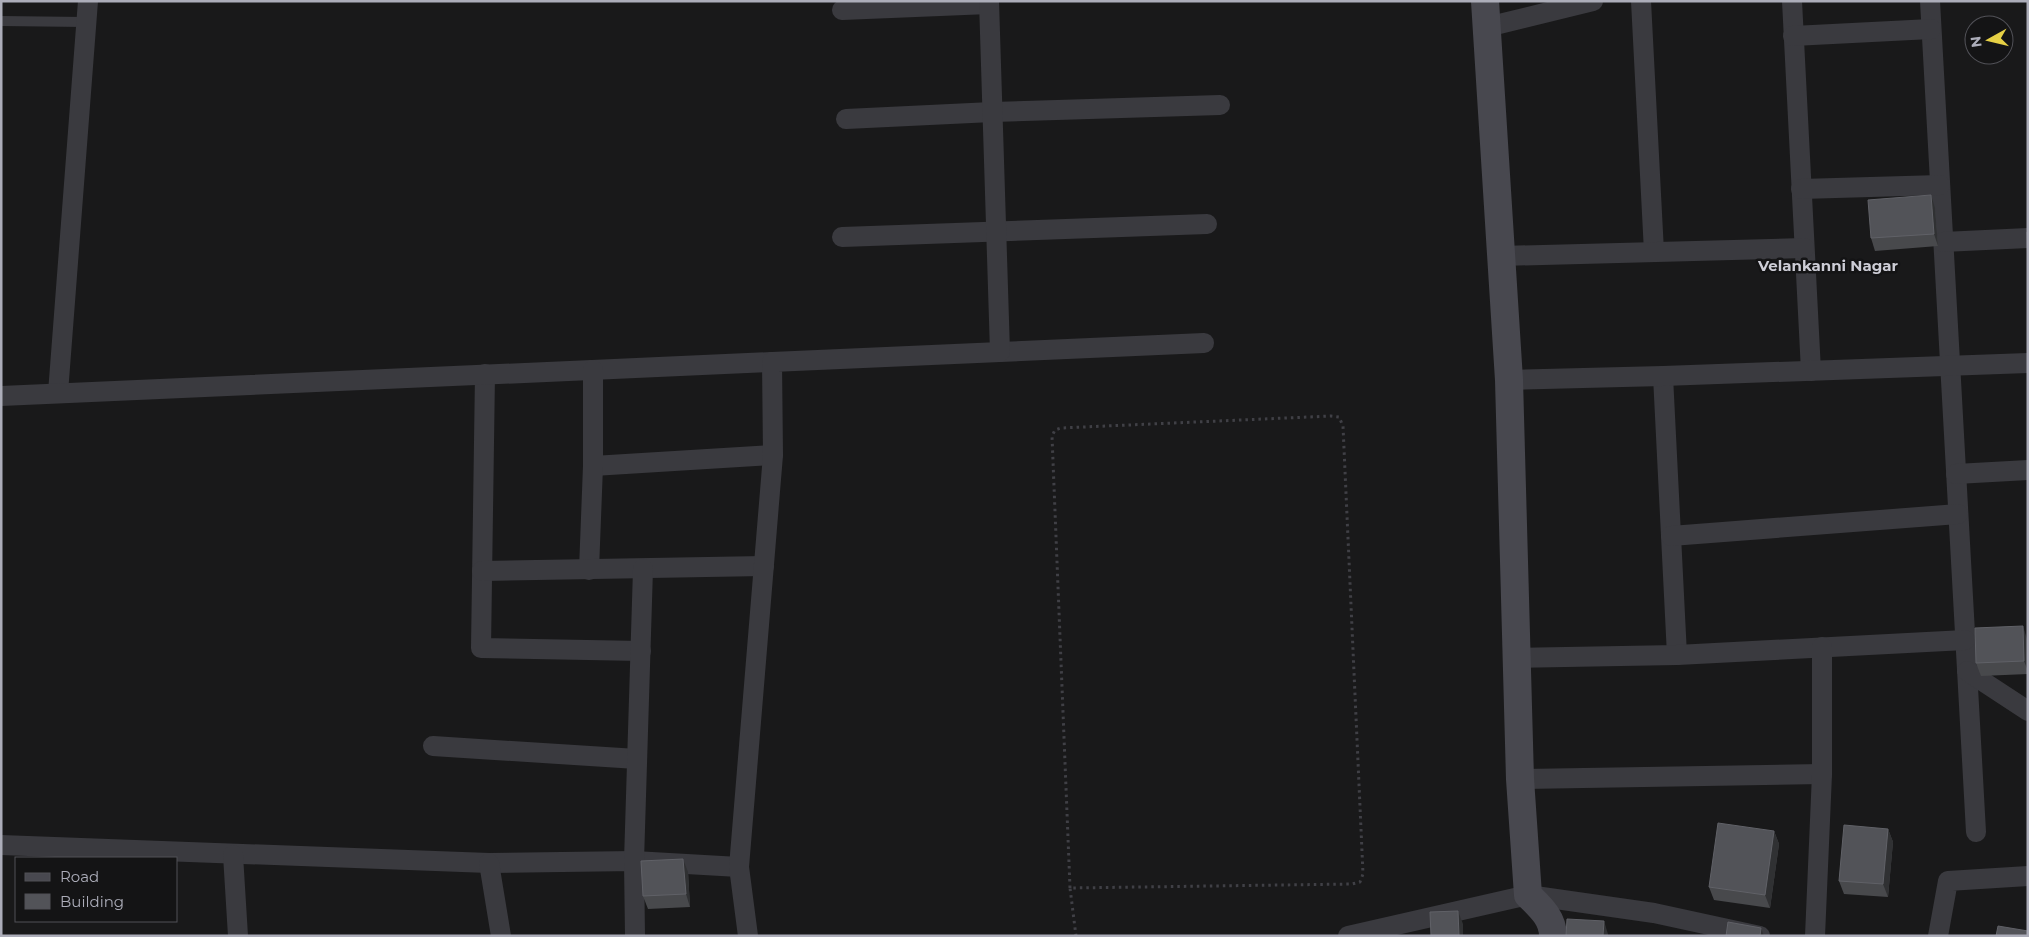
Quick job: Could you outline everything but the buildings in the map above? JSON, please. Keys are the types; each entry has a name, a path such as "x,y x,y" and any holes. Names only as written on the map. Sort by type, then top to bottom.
{"main road":[{"path":"1486,14 1508,380 1520,779 1528,895 1546,912 1553,929 1553,936"}],"street":[{"path":"58,393 88,1"},
{"path":"1486,14 1593,1"},
{"path":"1641,1 1654,252"},
{"path":"1792,1 1811,371"},
{"path":"1930,1 1976,832"},
{"path":"842,10 989,3 1000,352"},
{"path":"1793,36 1931,29"},
{"path":"846,119 992,112 1220,105"},
{"path":"1801,189 1940,185"},
{"path":"842,237 1207,224"},
{"path":"1943,242 2028,238"},
{"path":"1502,256 1804,248"},
{"path":"1,396 1204,343"},
{"path":"748,936 739,867 773,455 772,362"},
{"path":"1508,380 2028,363"},
{"path":"589,570 593,466 593,370"},
{"path":"485,374 481,648 641,651"},
{"path":"1663,376 1677,655"},
{"path":"593,466 773,455"},
{"path":"1956,474 2028,470"},
{"path":"1671,536 1958,514"},
{"path":"482,571 764,566"},
{"path":"635,936 634,861 644,569"},
{"path":"1517,658 1677,655 1965,640"},
{"path":"1815,936 1822,774 1822,647"},
{"path":"1967,671 2028,711"},
{"path":"433,746 637,759"},
{"path":"1520,779 1822,774"},
{"path":"1,846 489,863 634,861 739,867"},
{"path":"233,855 238,936"},
{"path":"489,863 501,936"},
{"path":"1938,936 1948,882 2028,876"},
{"path":"1348,936 1528,895 1654,913 1760,936"}],"lane":[{"path":"1,21 85,22"}],"path":[{"path":"1070,888 1352,884 1360,882 1363,874 1363,864 1343,426 1339,417 1099,426 1055,430 1052,436 1070,888 1076,936"}],"district":[{"name":"Velankanni Nagar","path":"1828,265"}]}
